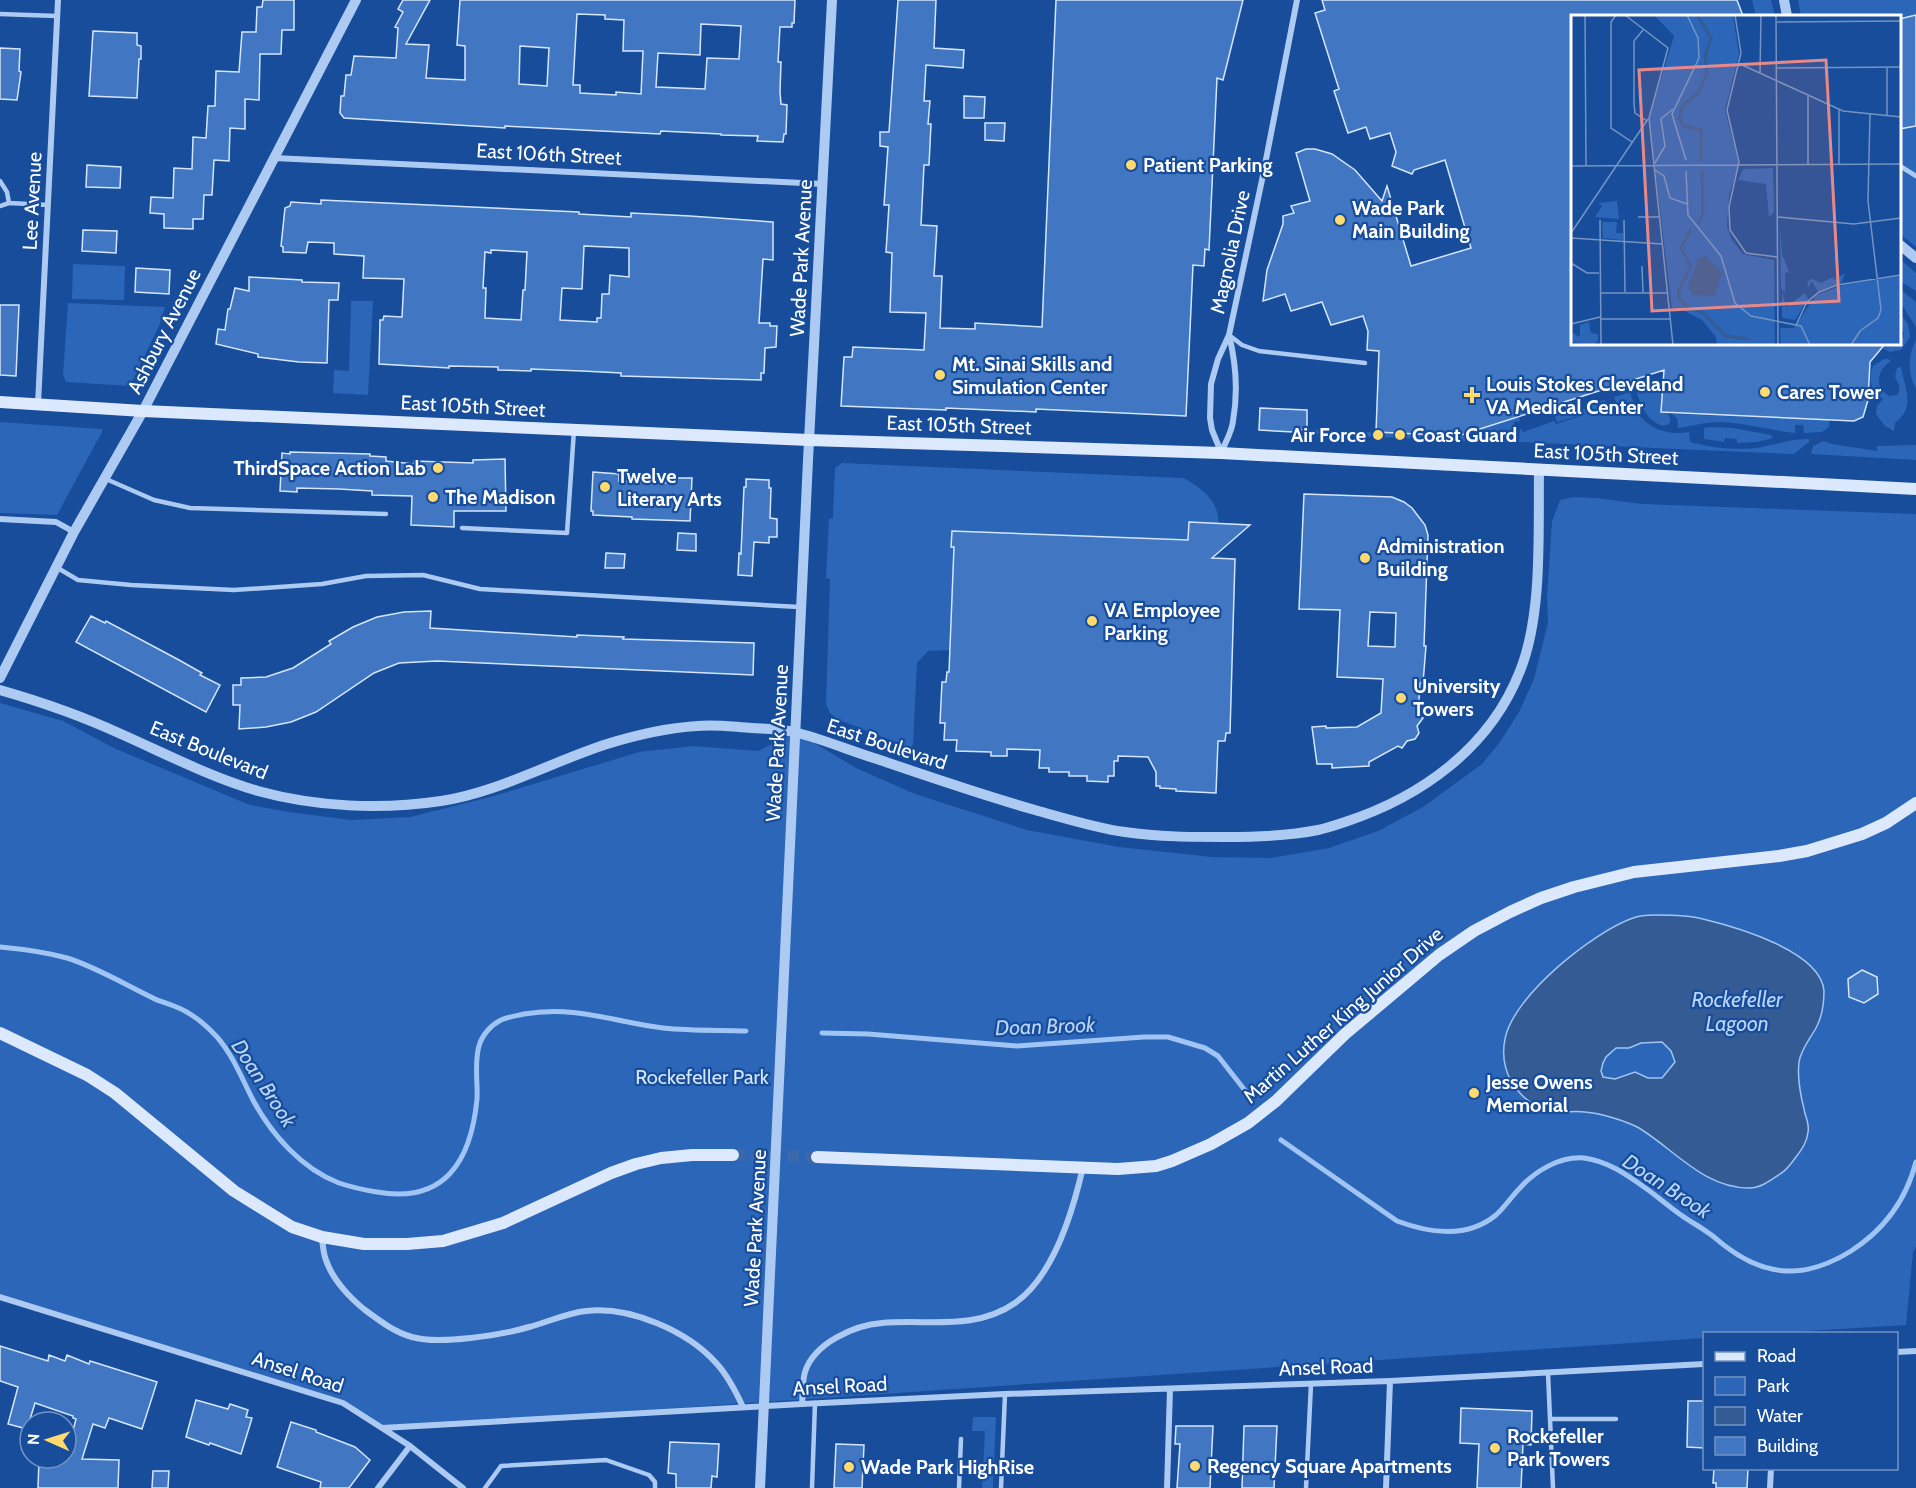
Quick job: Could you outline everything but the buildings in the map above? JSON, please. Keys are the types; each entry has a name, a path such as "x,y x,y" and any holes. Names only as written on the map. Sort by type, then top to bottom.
{"main road":[{"name":"East 105th Street","path":"0,402 143,411 809,441 1221,453 1916,489"},
{"name":"Martin Luther King Junior Drive","path":"817,1157 1118,1169 1156,1166 1192,1153 1239,1128 1276,1101 1345,1034 1439,955 1474,931 1510,912 1574,887 1634,872 1807,851 1862,834 1887,822 1916,803"},
{"path":"0,1033 87,1075 115,1093 234,1191 292,1227 322,1237 364,1244 443,1241 503,1223 611,1173 636,1164 661,1158 692,1155 734,1155"}],"street":[{"name":"Lee Avenue","path":"38,404 58,0"},
{"name":"Ashbury Avenue","path":"0,678 74,531 143,411 357,0"},
{"name":"Wade Park Avenue","path":"760,1488 832,0"},
{"name":"Magnolia Drive","path":"1221,453 1210,418 1211,384 1218,359 1229,335 1297,0"},
{"path":"1784,0 1787,15"},
{"name":"East 106th Street","path":"273,158 823,184"},
{"path":"1901,247 1916,258"},
{"name":"Magnolia Drive","path":"1221,453 1234,420 1236,384 1229,335"},
{"name":"East Boulevard","path":"0,690 69,711 177,759 256,790 292,799 350,805 393,805 443,800 499,786 606,744 641,735 700,725 796,732 1036,810 1121,831 1182,837 1263,837 1324,829 1365,816 1405,797 1447,770 1472,748 1490,726 1511,693 1522,668 1530,640 1538,550 1539,470"},
{"path":"0,519 56,522 74,531"},
{"path":"802,1404 805,1371 811,1361 821,1349 847,1333 864,1326 883,1323 941,1324 982,1318 1001,1312 1028,1293 1054,1252 1076,1198 1083,1167"},
{"path":"322,1237 326,1260 346,1292 372,1315 398,1332 414,1338 429,1340 465,1338 519,1330 585,1311 616,1310 634,1314 670,1330 707,1353 719,1365 743,1407"},
{"name":"Ansel Road","path":"0,1297 343,1403 382,1428 815,1403 1390,1381 1703,1364"},
{"path":"1898,1352 1916,1351"},
{"path":"1386,1488 1390,1381"},
{"path":"1167,1488 1170,1389"},
{"path":"382,1428 410,1446 463,1488"},
{"path":"378,1488 410,1446"},
{"path":"1770,1488 1771,1470"}],"lane":[{"path":"0,14 57,16"},
{"path":"1901,167 1916,176"},
{"path":"0,181 7,192 9,203"},
{"path":"0,206 9,203 48,205"},
{"path":"1229,335 1242,345 1259,351 1365,363"},
{"path":"462,528 567,533 574,430"},
{"path":"104,478 154,500 190,508 386,514"},
{"path":"56,567 78,580 131,585 234,590 322,584 366,576 423,575 480,589 802,608"},
{"path":"1548,1373 1553,1488"},
{"path":"1306,1488 1311,1384"},
{"path":"1001,1488 1005,1394"},
{"path":"812,1488 815,1403"},
{"path":"1550,1419 1616,1419"},
{"path":"959,1488 961,1439"},
{"path":"485,1488 501,1466 606,1460 649,1475 655,1482 655,1488"}],"green space":[{"path":"1752,0 1771,0 1775,15 1756,15"},
{"path":"1798,0 1916,0 1916,247 1901,235 1901,15 1801,15"},
{"path":"1901,260 1916,273 1916,291 1901,282"},
{"path":"73,264 125,266 124,300 72,299"},
{"path":"1901,290 1916,302 1916,327 1901,304"},
{"path":"351,301 373,301 368,395 333,393 334,370 349,371"},
{"path":"68,303 165,307 159,326 130,386 66,382 63,375"},
{"path":"1901,314 1908,324 1910,337 1901,350 1890,352 1882,348 1901,345 1904,333 1901,326"},
{"path":"1916,340 1916,389 1911,377 1910,364 1911,352"},
{"path":"1884,359 1891,361 1880,373 1879,383 1884,392 1889,396 1897,395 1899,388 1895,377 1897,368 1901,367 1907,397 1905,411 1895,423 1894,431 1885,426 1876,414 1877,406 1883,399 1873,389 1871,381 1873,366"},
{"path":"1663,379 1661,412 1667,412 1671,419 1669,424 1663,426 1648,416 1636,390"},
{"path":"1630,392 1637,411 1653,427 1666,432 1689,432 1690,442 1735,449 1762,447 1803,439 1809,439 1809,442 1794,454 1789,454 1519,442 1520,428 1523,432 1554,421 1556,424 1590,413 1557,422 1555,416 1572,409 1577,411 1590,407 1589,404 1605,400 1608,407 1616,402 1614,397"},
{"path":"1672,414 1829,420 1829,427 1822,432 1804,433 1803,425 1795,425 1795,433 1720,422 1678,428 1677,418"},
{"path":"1519,416 1520,421 1514,422 1513,443 1293,433 1294,429 1458,436"},
{"path":"0,422 102,429 57,515 0,513"},
{"path":"1704,428 1732,428 1771,435 1773,438 1737,443 1737,439 1725,438 1724,442 1704,439"},
{"path":"1824,441 1877,451 1877,446 1916,445 1916,460 1811,454 1813,446"},
{"path":"842,463 1183,478 1196,486 1213,502 1218,515 1218,523 1189,522 1188,540 953,531 950,650 928,651 917,663 911,748 837,719 830,713 826,704 830,579 826,578 829,519 833,518 835,468"},
{"name":"Rockefeller Park","path":"1574,497 1642,504 1916,514 1916,1247 1913,1252 1906,1325 1790,1332 1703,1332 1703,1338 382,1428 343,1403 0,1297 0,703 63,721 116,749 250,805 351,820 410,817 494,796 639,752 694,746 758,751 796,732 856,768 915,794 1027,830 1119,847 1212,857 1271,858 1329,848 1378,831 1423,807 1482,764 1500,742 1519,712 1534,679 1548,623 1547,596 1552,522 1560,500"},
{"path":"973,1417 996,1417 993,1488 982,1488 985,1431 972,1431"}],"water":[{"name":"Rockefeller Lagoon","path":"1653,915 1697,918 1755,935 1793,953 1808,964 1819,977 1824,991 1821,1015 1802,1053 1798,1068 1800,1091 1808,1126 1807,1139 1787,1169 1762,1185 1754,1188 1734,1187 1719,1182 1691,1167 1639,1128 1620,1120 1591,1113 1549,1111 1528,1100 1519,1092 1508,1074 1504,1053 1505,1039 1511,1022 1538,986 1577,951 1616,925 1633,918","holes":["1662,1042 1671,1051 1675,1062 1662,1078 1648,1078 1635,1072 1615,1079 1603,1077 1601,1071 1603,1063 1616,1048"]}],"waterway":[{"name":"Doan Brook","path":"0,947 42,952 67,958 192,1015 223,1044 260,1113 278,1138 300,1160 325,1177 377,1192 401,1194 420,1191 437,1184 461,1159 474,1121 479,1046 487,1031 501,1020 524,1014 560,1012 594,1015 663,1028 746,1031"},
{"name":"Doan Brook","path":"822,1033 868,1034 1017,1046 1168,1037 1205,1048 1218,1056 1247,1093"},
{"name":"Doan Brook","path":"1281,1140 1397,1221 1448,1232 1473,1228 1485,1223 1496,1215 1526,1182 1549,1166 1566,1159 1592,1160 1608,1165 1630,1177 1741,1257 1771,1269 1787,1271 1818,1267 1851,1251 1874,1234 1900,1201 1916,1162"}],"tunnel":[{"path":"733,1155 817,1157"}],"place":[{"name":"Patient Parking","path":"1131,165"},
{"name":"Wade Park Main Building","path":"1340,220"},
{"name":"Mt. Sinai Skills and Simulation Center","path":"940,375"},
{"name":"Cares Tower","path":"1765,392"},
{"name":"Louis Stokes Cleveland VA Medical Center","path":"1472,395"},
{"name":"Air Force","path":"1378,435"},
{"name":"Coast Guard","path":"1400,435"},
{"name":"ThirdSpace Action Lab","path":"438,468"},
{"name":"Twelve Literary Arts","path":"605,487"},
{"name":"The Madison","path":"433,497"},
{"name":"Administration Building","path":"1365,558"},
{"name":"VA Employee Parking","path":"1092,621"},
{"name":"University Towers","path":"1401,698"},
{"name":"Jesse Owens Memorial","path":"1474,1093"},
{"name":"Rockefeller Park Towers","path":"1495,1448"},
{"name":"Regency Square Apartments","path":"1195,1466"},
{"name":"Wade Park HighRise","path":"849,1467"}]}
